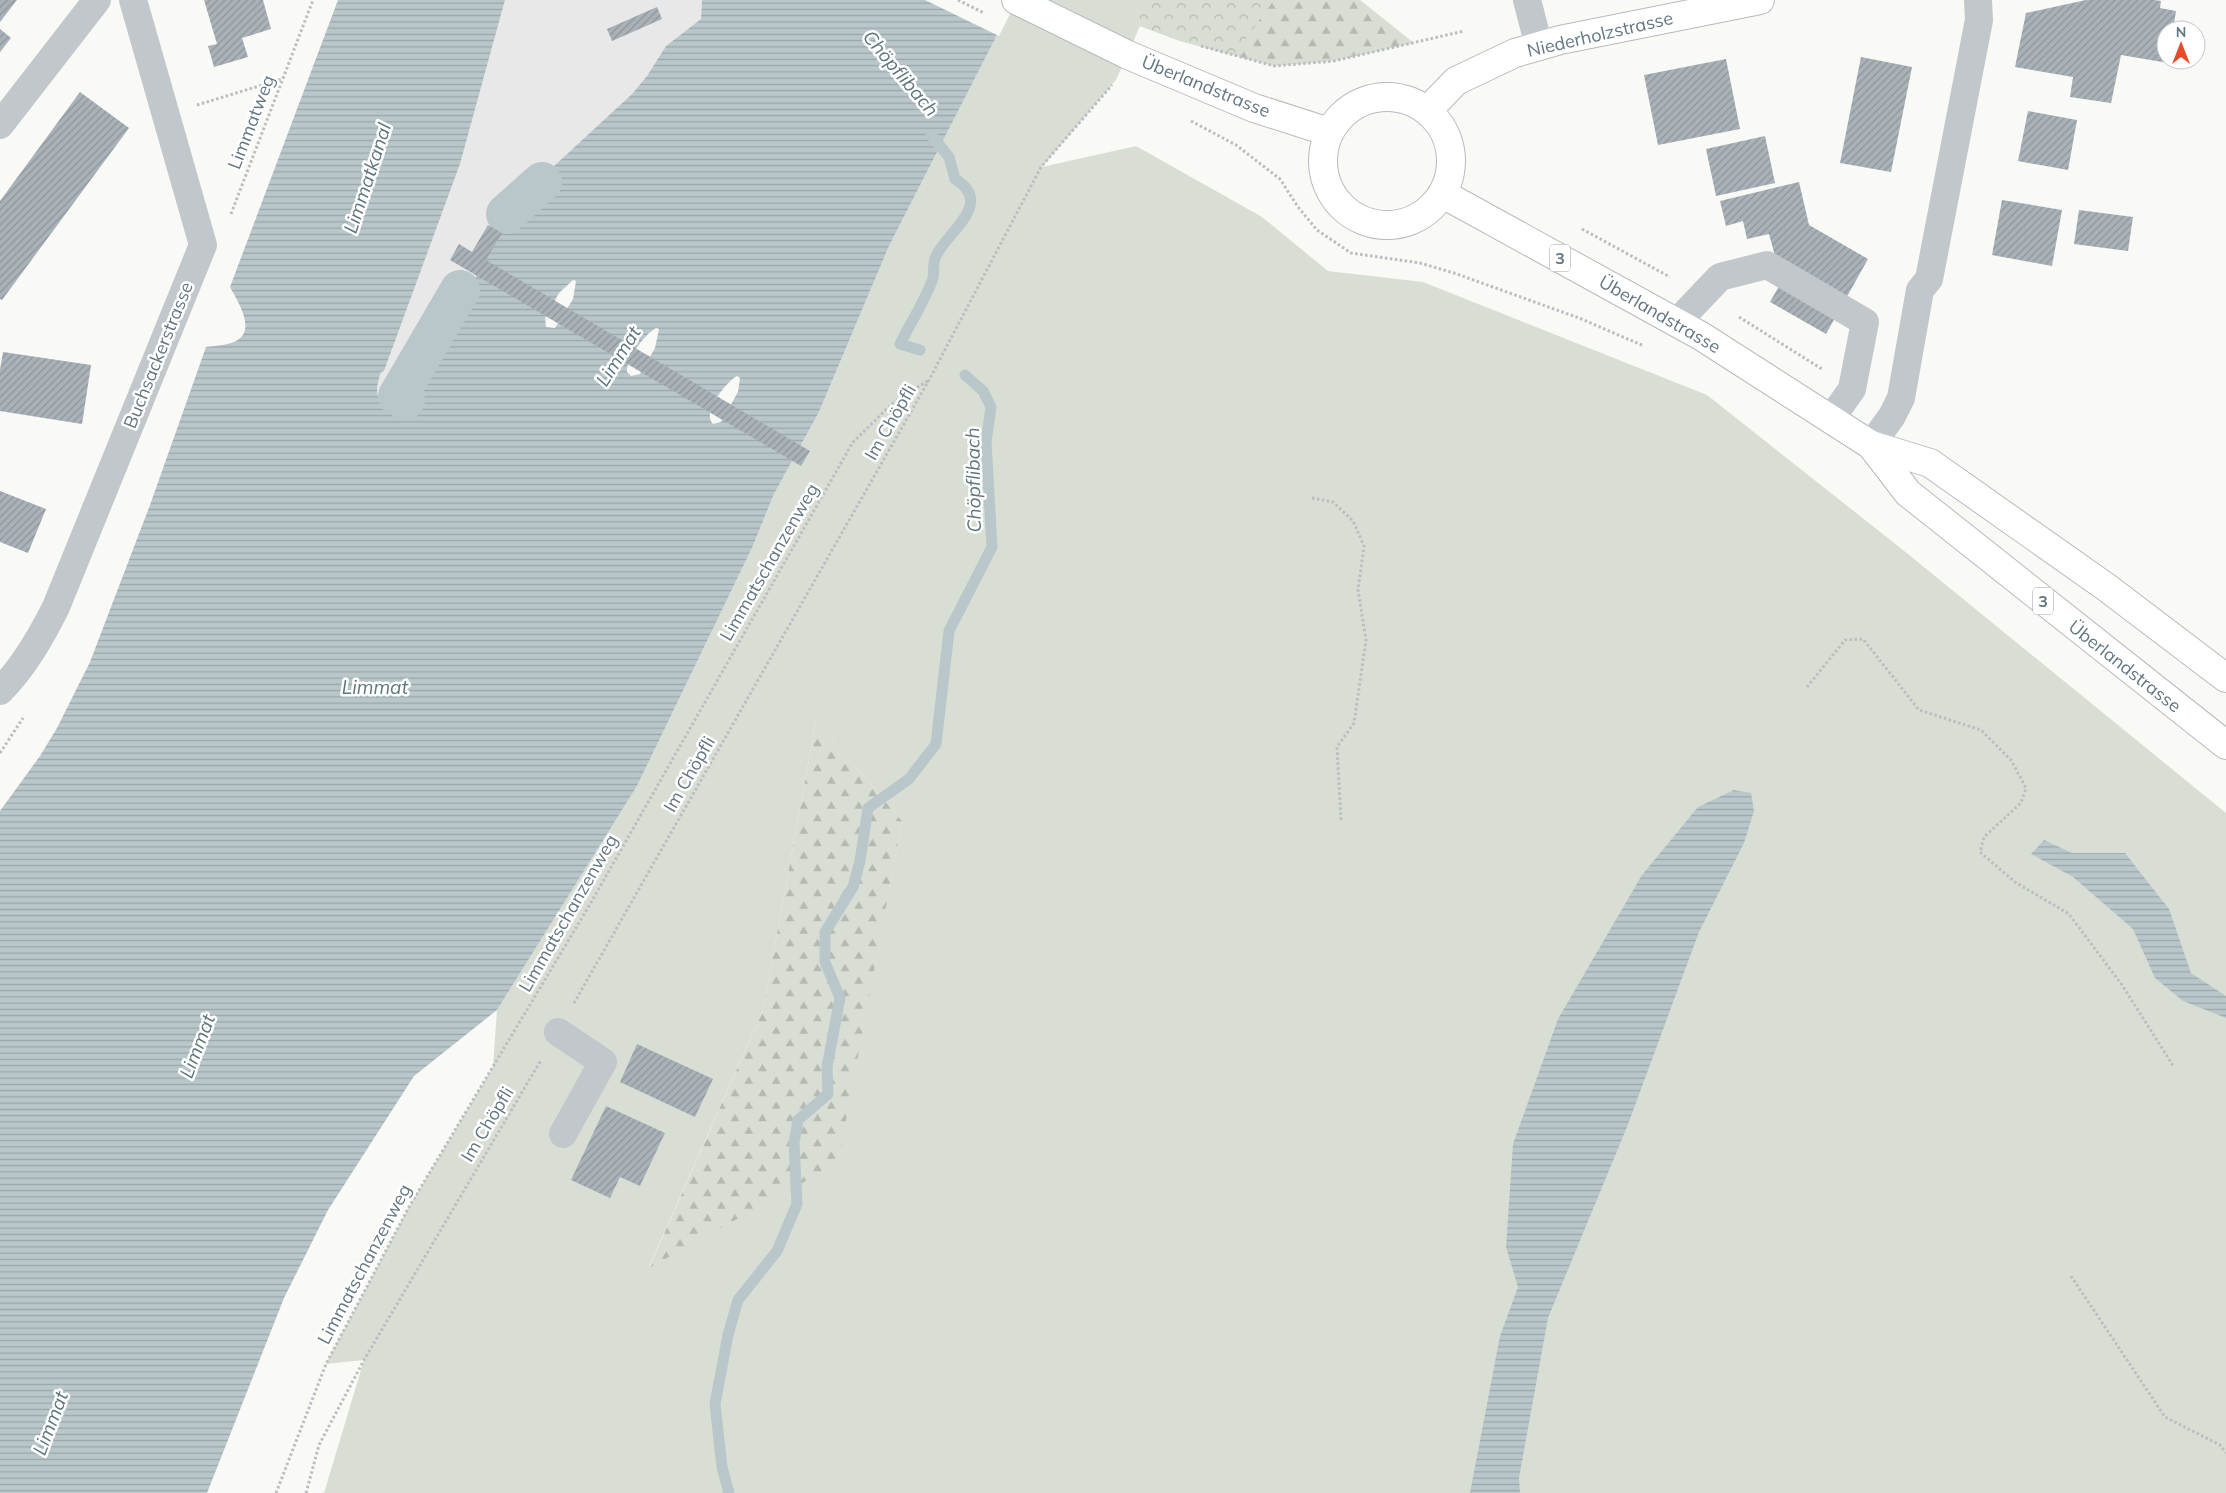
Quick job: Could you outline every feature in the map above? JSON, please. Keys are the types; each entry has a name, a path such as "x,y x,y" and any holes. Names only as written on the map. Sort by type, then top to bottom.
{"main road":[{"name":"Überlandstrasse","path":"1016,0 1128,55 1254,108 1329,132"},
{"name":"Niederholzstrasse","path":"1428,110 1456,82 1493,62 1539,46 1560,40 1760,0"},
{"path":"1384,96 1407,99 1428,110 1441,124 1449,140 1452,159 1450,177 1443,194 1426,213 1404,224 1379,225 1356,218 1336,202 1324,180 1322,156 1329,132 1343,113 1362,101 1384,96"},
{"name":"Überlandstrasse","path":"1443,194 1677,322 1871,445 1930,463 2106,587 2226,678"},
{"name":"Überlandstrasse","path":"1871,445 1908,493 2226,745"}],"street":[{"path":"0,125 97,0"},
{"path":"132,0 202,245"},
{"path":"1527,0 1539,46"},
{"path":"1871,445 1892,416 1901,398 1920,290 1929,279 1978,20 1978,0"},
{"name":"Buchsackerstrasse","path":"0,691 31,652 56,607 202,245"},
{"path":"1677,322 1720,277 1767,265 1865,322 1852,389 1831,419"},
{"path":"558,1032 603,1062 563,1134"}],"path":[{"name":"Limmatweg","path":"202,245 228,223 313,0"},
{"path":"1198,46 1274,66 1334,61 1464,31"},
{"path":"165,114 282,79"},
{"name":"Im Chöpfli","path":"306,1493 319,1445 364,1360 558,1032 930,380 1041,167 1116,80"},
{"path":"1183,116 1236,145 1280,179 1298,207 1318,230 1351,253 1420,263 1454,273 1579,318 1651,350"},
{"name":"Limmatschanzenweg","path":"276,1493 326,1364 409,1207 589,906 853,442 893,403 930,380"},
{"path":"1312,498 1333,502 1354,521 1364,546 1358,590 1366,640 1354,722 1337,748 1341,820"},
{"path":"1807,687 1846,640 1863,639 1919,710 1981,730 2011,760 2026,788 2021,803 1984,837 1980,852 2015,882 2069,914 2122,985 2174,1067"},
{"path":"2071,1276 2164,1417 2220,1445 2226,1453"}],"shaded area":[{"path":"505,0 702,0 701,19 666,46 647,76 632,94 540,179 545,184 522,211 510,218 399,409 395,412 389,410 378,399 378,379 381,371 384,371 460,164"}],"green space":[{"path":"1015,0 1138,0 1140,26 1116,80 1042,167 1136,146 1262,217 1328,271 1423,282 1707,395 1903,550 2226,813 2226,1493 324,1493 364,1360 326,1364 409,1207 493,1067 497,1010 637,786 752,548 774,494 819,412 889,246","holes":["816,721 902,821 866,1009 649,1267 763,1010"]},
{"path":"1138,0 1360,0 1414,43 1334,61 1274,66 1180,41 1140,26"},
{"path":"1138,0 1274,0 1234,55 1180,41 1140,26"},
{"path":"816,721 902,821 838,1163 649,1268 763,1010"}],"water":[{"name":"Limmat","path":"338,0 505,0 460,164 384,371 381,372 379,378 377,390 380,401 388,410 395,412 399,409 510,218 522,211 544,184 540,179 632,94 647,76 666,46 701,19 702,0 1015,0 889,246 819,412 774,494 752,548 637,786 497,1010 414,1076 328,1210 284,1298 207,1493 0,1493 0,811 40,756 57,728 90,662 150,505 206,347 234,342 245,331 244,316 230,287","holes":["573,280 576,281 573,299 555,328 546,327 545,318 559,293","656,328 659,329 655,348 640,374 631,376 627,372 629,361 651,331","737,376 740,378 738,392 721,422 713,424 710,419 712,406 721,391"]},
{"path":"1734,790 1751,793 1754,811 1744,843 1699,932 1627,1127 1548,1318 1519,1478 1520,1493 1470,1493 1500,1336 1518,1287 1506,1247 1513,1144 1558,1019 1642,875 1698,807"},
{"path":"2044,840 2072,853 2125,853 2169,909 2191,973 2226,996 2226,1018 2183,1001 2155,978 2133,929 2073,877 2031,854"}],"pier":[{"path":"925,0 1017,0 999,36"}],"building":[{"path":"0,0 17,0 0,22"},
{"path":"204,0 263,0 271,29 242,38 248,57 214,67 208,46 217,44"},
{"path":"2086,0 2154,0 2161,1 2160,8 2176,11 2175,20 2156,20 2156,61 2121,55 2111,103 2070,97 2073,77 2015,67 2026,13"},
{"path":"657,7 662,19 612,41 607,29"},
{"path":"0,29 11,38 0,52"},
{"path":"1861,57 1912,67 1891,172 1840,163"},
{"path":"1726,59 1740,129 1658,145 1644,75"},
{"path":"80,92 129,128 2,300 0,299 0,201"},
{"path":"2028,111 2077,120 2068,170 2018,161"},
{"path":"1765,136 1775,183 1716,196 1706,149"},
{"path":"1799,182 1809,225 1868,259 1826,334 1770,302 1782,281 1769,234 1747,239 1743,221 1726,226 1720,201"},
{"path":"2002,200 2062,210 2052,266 1992,255"},
{"path":"2079,210 2133,217 2128,251 2074,244"},
{"path":"488,225 502,233 486,260 810,451 801,466 450,260 459,244 472,252"},
{"path":"3,352 91,365 82,424 0,411 0,370"},
{"path":"0,491 46,509 28,553 0,542"},
{"path":"637,1044 713,1079 695,1117 620,1082"},
{"path":"606,1106 665,1133 640,1186 620,1177 610,1198 571,1180"}],"waterway":[{"name":"Chöpflibach","path":"920,350 900,344 931,285 935,258 940,248 964,218 971,198 966,189 955,179 949,157 931,135"},
{"path":"506,214 542,182"},
{"path":"405,400 398,396 460,290"},
{"name":"Chöpflibach","path":"729,1493 722,1467 715,1404 728,1335 738,1300 777,1251 797,1204 794,1143 798,1120 828,1094 827,1067 840,998 825,962 825,932 853,887 860,861 868,808 909,779 936,744 949,631 992,547 986,442 991,407 983,391 965,375"}],"water label":[{"name":"Limmatkanal","path":"367,178"}]}
